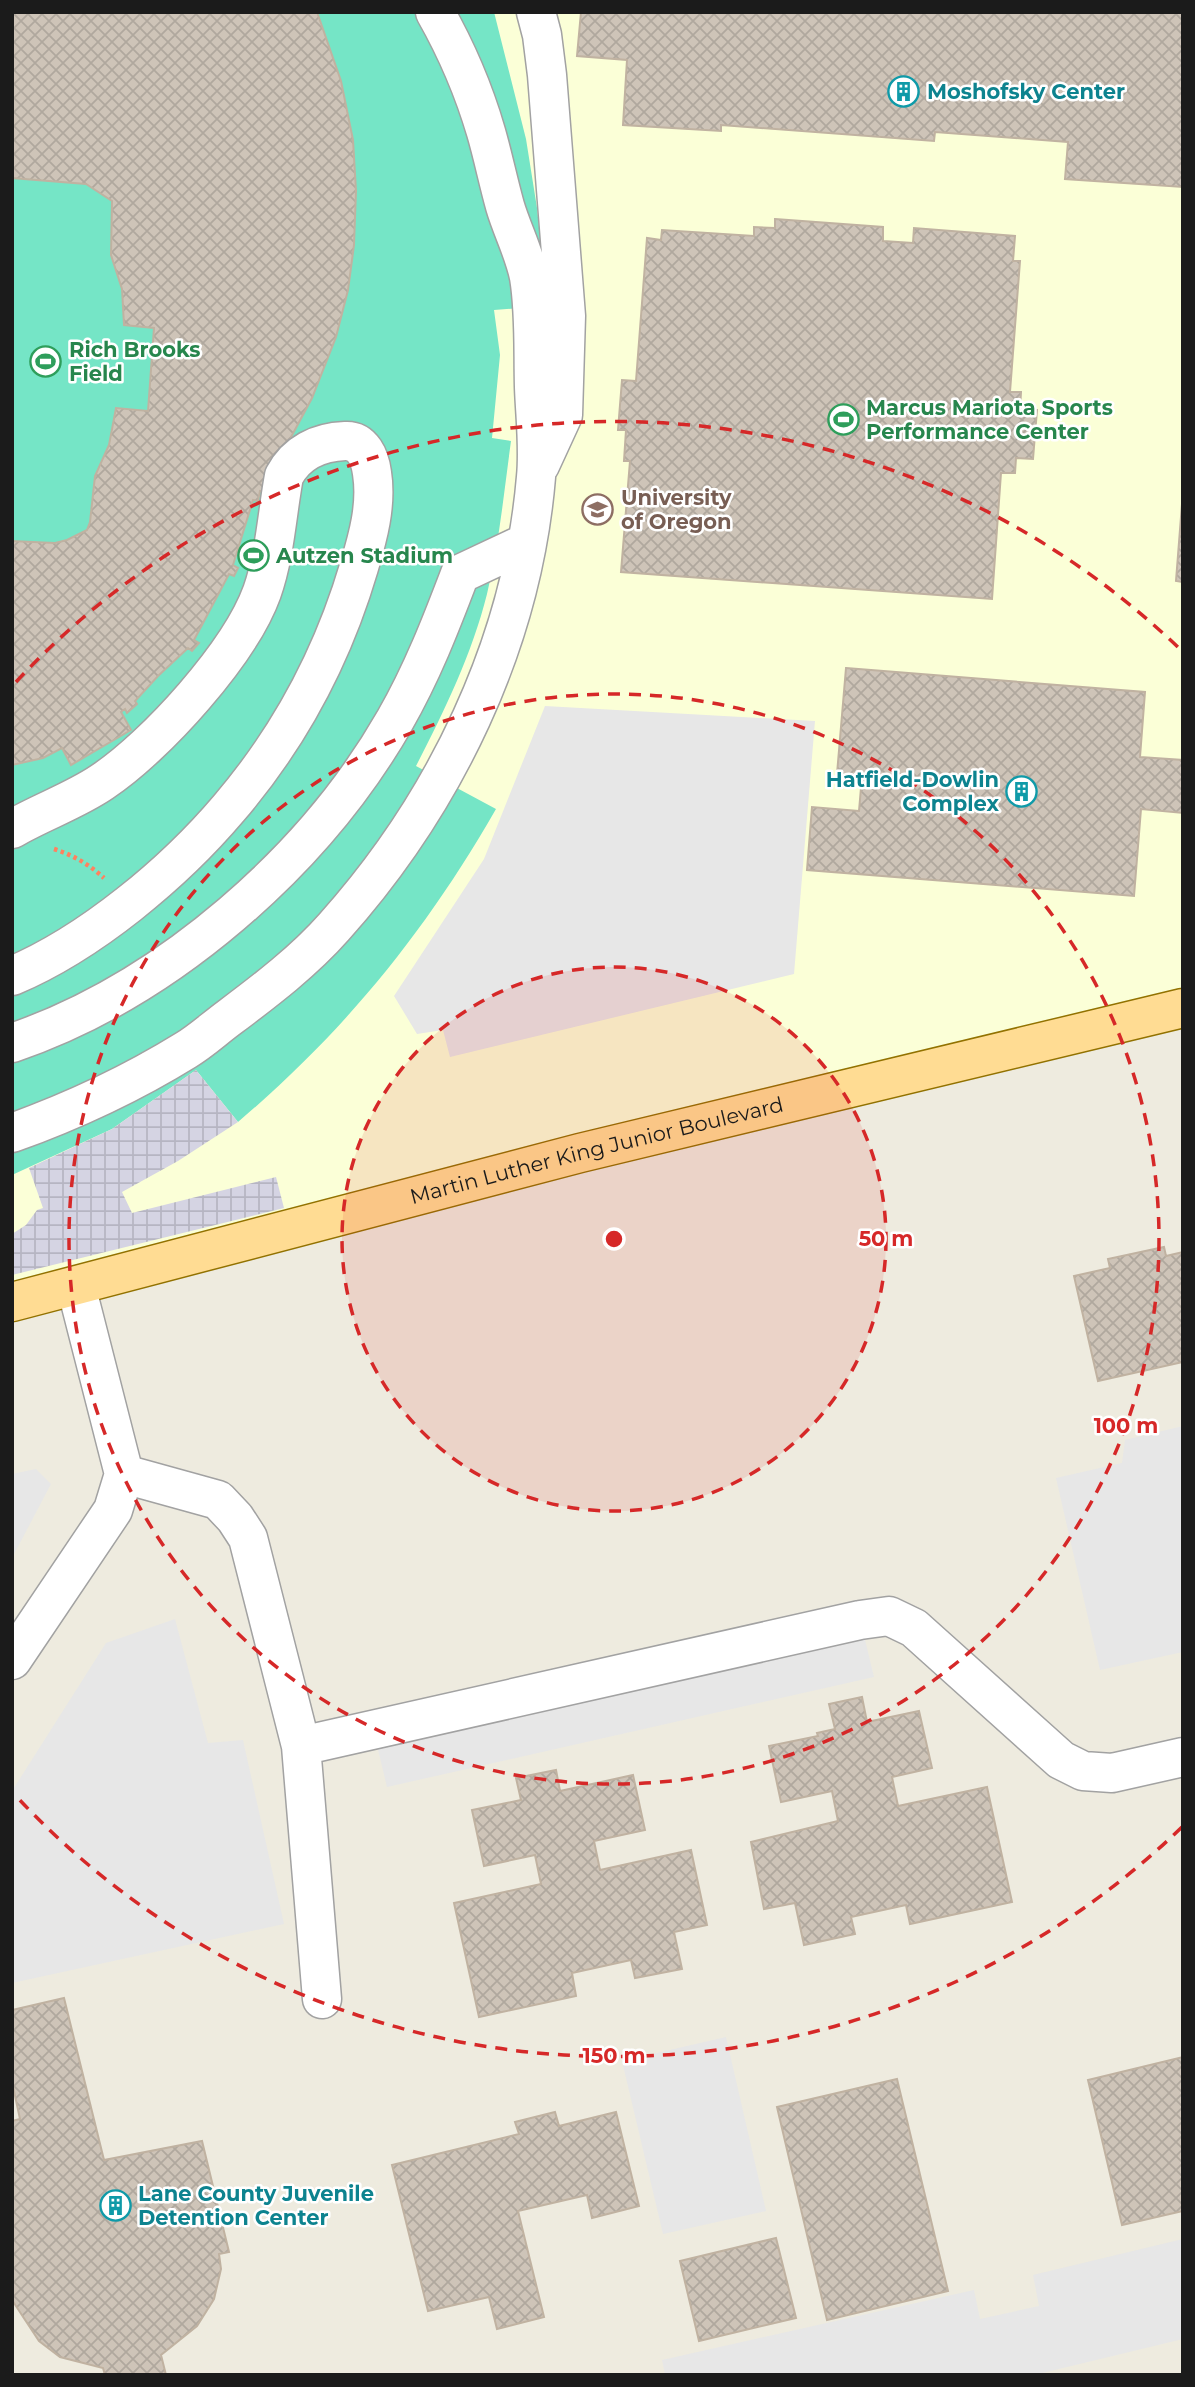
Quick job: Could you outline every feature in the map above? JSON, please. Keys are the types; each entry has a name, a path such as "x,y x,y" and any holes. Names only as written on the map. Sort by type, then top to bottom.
{"main road":[{"name":"Martin Luther King Junior Boulevard","path":"12,1302 580,1153 1183,1007"}],"lane":[{"path":"12,1133 104,1096 188,1049 264,992 332,929 391,858 441,780 461,744 504,632 526,543 537,473 529,278 505,205 485,128 464,71 435,12"},
{"path":"536,12 547,75 566,316 563,415 537,473"},
{"path":"12,976 57,952 127,905 159,878 208,831 243,791 289,725 327,654 355,580 370,528 373,503 371,463 364,449 351,441 335,441 319,446 291,462 284,476 267,574 261,593 223,659 191,699 155,736 101,783 28,838"},
{"path":"12,1043 38,1034 111,997 180,955 245,904 302,847 353,784 395,720 432,648 460,574 526,543"},
{"path":"12,1660 113,1510 124,1474 76,1286"},
{"path":"124,1474 218,1500 235,1518 248,1538 301,1746 322,1999"},
{"path":"301,1746 860,1620 889,1616 914,1628 1061,1760 1083,1771 1112,1773 1183,1757"}],"path":[{"path":"28,838 94,869 127,905"}],"shaded area":[{"name":"University of Oregon","path":"12,12 1183,12 1183,1008 12,1302"},
{"path":"545,706 815,721 794,974 450,1057 443,1030 417,1034 394,996 484,859"},
{"path":"196,1070 238,1122 178,1161 122,1192 132,1213 276,1177 284,1208 12,1275 12,1234 26,1225 37,1210 43,1208 29,1168 112,1129"},
{"path":"1183,1426 1183,1652 1100,1670 1056,1478 1122,1463 1125,1440"},
{"path":"36,1469 51,1484 12,1558 12,1474"},
{"path":"175,1619 208,1743 243,1740 284,1924 12,1983 12,1791 106,1643"},
{"path":"861,1623 874,1677 387,1787 374,1733"},
{"path":"726,2037 766,2211 663,2234 622,2061"},
{"path":"1183,2239 1183,2339 1034,2375 665,2375 662,2360 974,2290 980,2319 1039,2306 1033,2275"}],"green space":[{"name":"Autzen Stadium","path":"12,12 494,12 526,139 544,274 532,307 494,310 500,355 492,438 511,441 495,556 481,616 465,661 416,766 496,809 441,896 381,977 314,1051 238,1122 196,1070 112,1129 12,1175"}],"building":[{"path":"12,12 317,12 341,81 353,140 356,191 354,245 348,290 336,337 312,398 282,454 269,493 260,491 258,501 253,500 233,565 238,568 234,576 229,574 194,640 199,643 192,651 188,648 158,676 127,713 125,709 121,712 131,730 71,765 62,748 43,758 12,765 12,541 55,543 87,530 95,476 109,445 116,408 148,411 154,328 124,325 122,289 111,255 112,201 86,184 12,178"},
{"name":"Moshofsky Center","path":"581,12 1183,12 1183,187 1065,179 1068,142 935,132 934,141 721,125 721,131 623,125 627,60 577,56"},
{"path":"775,219 883,227 883,241 913,243 914,228 1015,236 1013,261 1020,261 1010,392 1021,392 1020,409 1037,410 1033,459 1016,458 1015,473 1001,473 992,599 621,572 630,461 624,461 626,430 618,430 622,380 636,381 647,238 661,240 662,230 754,236 754,227 775,228"},
{"path":"1183,491 1183,582 1176,581"},
{"name":"Hatfield-Dowlin Complex","path":"846,668 1145,692 1140,757 1183,760 1183,813 1141,809 1134,896 807,870 812,807 859,811 862,776 837,774"},
{"path":"1164,1247 1166,1256 1183,1252 1183,1362 1098,1381 1074,1276 1110,1268 1108,1259"},
{"path":"862,1697 867,1722 919,1711 932,1768 892,1777 898,1806 987,1787 1012,1902 910,1924 906,1905 851,1917 855,1934 804,1945 795,1903 764,1909 751,1842 838,1821 832,1791 781,1802 769,1746 818,1736 817,1733 835,1729 829,1704"},
{"path":"556,1770 560,1791 633,1775 645,1830 594,1841 600,1870 691,1850 707,1925 674,1932 682,1969 635,1978 631,1960 572,1973 576,1996 479,2017 454,1903 541,1884 535,1855 484,1866 472,1810 521,1800 516,1778"},
{"name":"Lane County Juvenile Detention Center","path":"64,1998 104,2160 202,2141 229,2252 219,2254 221,2269 214,2299 197,2326 161,2355 166,2375 105,2375 103,2368 60,2357 39,2341 12,2300 12,2121 20,2119 12,2082 12,2010"},
{"path":"1183,2057 1183,2211 1122,2225 1088,2080"},
{"path":"897,2079 948,2291 827,2320 777,2107"},
{"path":"555,2112 559,2126 616,2112 639,2206 592,2218 587,2195 518,2211 544,2317 497,2329 489,2297 428,2311 392,2165 519,2134 515,2122"},
{"path":"776,2238 796,2318 699,2341 680,2261"}],"place":[{"name":"Moshofsky Center","path":"904,92"},
{"name":"Rich Brooks Field","path":"46,362"},
{"name":"Marcus Mariota Sports Performance Center","path":"843,420"},
{"name":"University of Oregon","path":"598,510"},
{"name":"Autzen Stadium","path":"253,556"},
{"name":"Hatfield-Dowlin Complex","path":"1022,792"},
{"name":"Lane County Juvenile Detention Center","path":"115,2206"}]}
